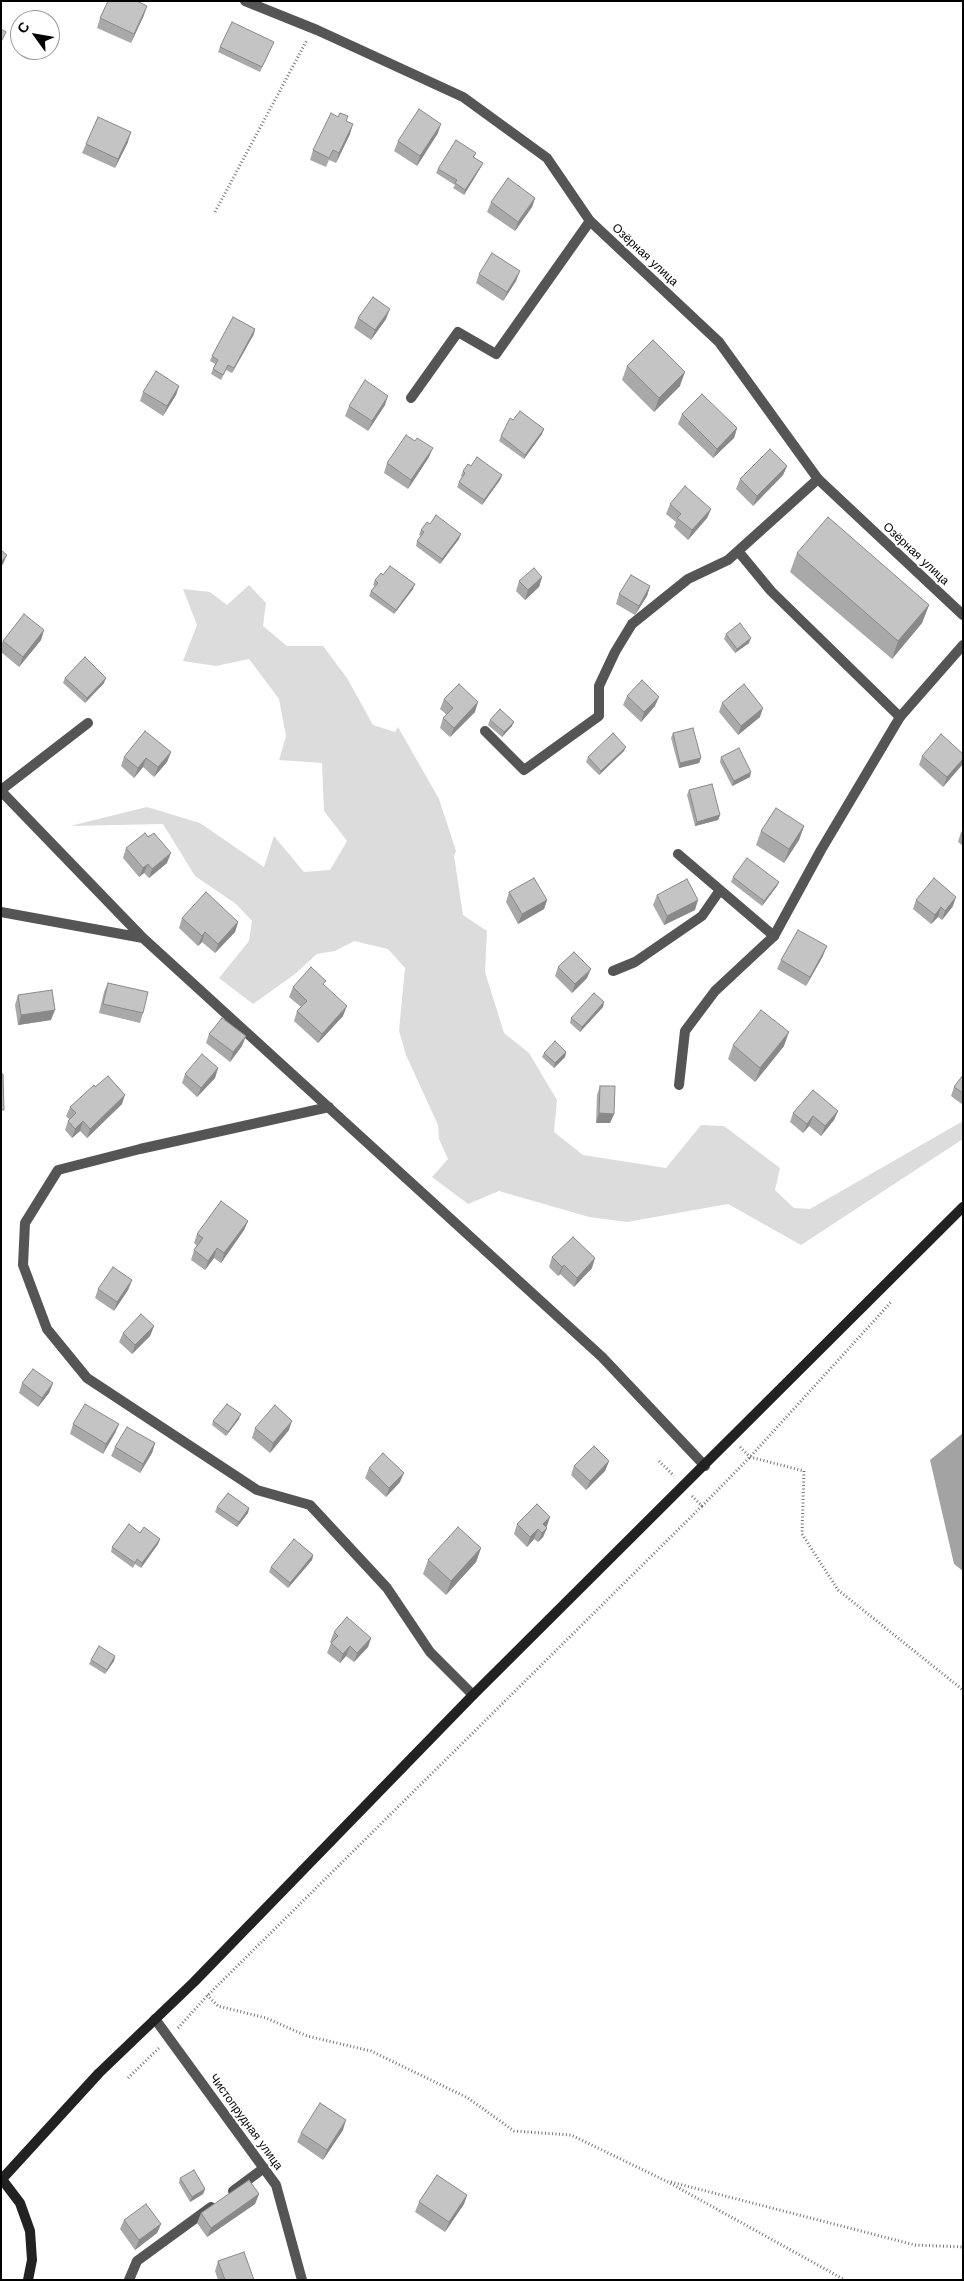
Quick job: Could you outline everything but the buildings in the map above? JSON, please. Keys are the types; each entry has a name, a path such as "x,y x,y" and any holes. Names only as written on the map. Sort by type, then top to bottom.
{"street":[{"name":"Озёрная улица","path":"245,1 313,29 462,97 547,158 590,221 719,342 818,479 963,615"},
{"path":"411,398 458,332 496,354 590,221"},
{"path":"485,731 524,770 598,716 599,686 615,652 632,624 688,580 728,560 818,479"},
{"path":"738,551 771,591 900,717"},
{"path":"679,1084 685,1031 715,990 774,936 821,850 900,717 963,645"},
{"path":"88,723 1,790 143,938 602,1357 705,1466"},
{"path":"678,854 774,936"},
{"path":"612,971 635,962 702,916 720,890"},
{"path":"1,912 143,938"},
{"path":"329,1107 140,1149 58,1170 25,1223 23,1265 46,1329 87,1378 257,1490 310,1505 387,1588 430,1652 473,1695"},
{"path":"28,2280 32,2260 30,2231 20,2203 2,2178 100,2072 194,1982 473,1695 705,1466 963,1206"},
{"name":"Чистопрудная улица","path":"155,2020 276,2185 302,2280"},
{"path":"129,2280 137,2261 264,2168"}],"path":[{"path":"215,212 313,29"},
{"path":"128,2078 169,2038 207,1996 702,1506 750,1457 896,1296"},
{"path":"731,1438 750,1457 804,1470 802,1534 838,1590 963,1690"},
{"path":"659,1461 702,1506"},
{"path":"194,1982 218,2006 266,2018 307,2036 371,2050 468,2098 514,2132 571,2135 666,2181 845,2280"},
{"path":"666,2181 914,2245 963,2247"}],"shaded area":[{"path":"249,585 266,603 263,626 287,646 323,646 347,678 373,725 395,732 398,727 439,799 456,851 454,856 463,915 487,931 485,972 504,1033 529,1053 557,1100 554,1132 583,1155 666,1168 701,1125 724,1126 780,1168 775,1190 794,1208 810,1209 963,1121 963,1139 801,1245 728,1204 627,1222 589,1217 499,1191 468,1204 432,1177 448,1159 439,1139 438,1125 406,1055 399,1031 405,968 388,949 354,941 335,951 317,954 295,974 253,1004 219,978 249,941 252,921 236,904 195,876 163,824 70,826 147,807 200,823 264,867 274,836 304,872 330,870 347,841 324,811 322,763 279,760 286,736 279,699 249,659 216,666 183,661 197,625 183,589 210,592 227,605"},
{"path":"963,1433 963,1571 954,1564 930,1460"}]}
